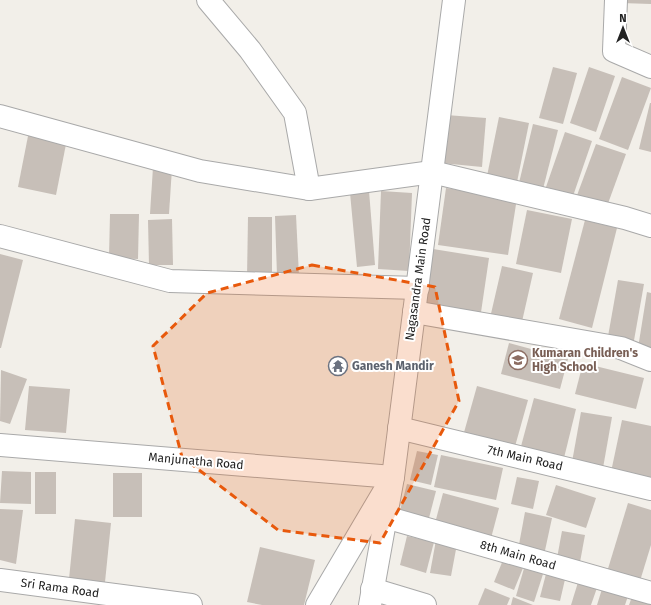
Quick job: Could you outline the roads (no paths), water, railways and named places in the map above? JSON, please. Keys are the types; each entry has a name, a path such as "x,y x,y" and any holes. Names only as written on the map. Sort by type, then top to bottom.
{"street":[{"path":"208,0 250,50 295,113 308,189"},
{"name":"Nagasandra Main Road","path":"371,597 393,477 454,0"},
{"path":"616,0 614,50 651,68"},
{"path":"0,116 200,171 308,189 432,172 625,218 651,226"},
{"path":"0,236 170,281 418,288"},
{"path":"414,312 621,348 651,360"},
{"name":"7th Main Road","path":"399,428 651,489"},
{"name":"Manjunatha Road","path":"0,445 393,477"},
{"path":"317,605 393,477"},
{"name":"8th Main Road","path":"385,517 651,593"},
{"name":"Sri Rama Road","path":"0,580 191,605"},
{"path":"371,597 425,605"}],"place":[{"name":"Kumaran Children's High School","path":"518,360"},
{"name":"Ganesh Mandir","path":"338,366"}]}
